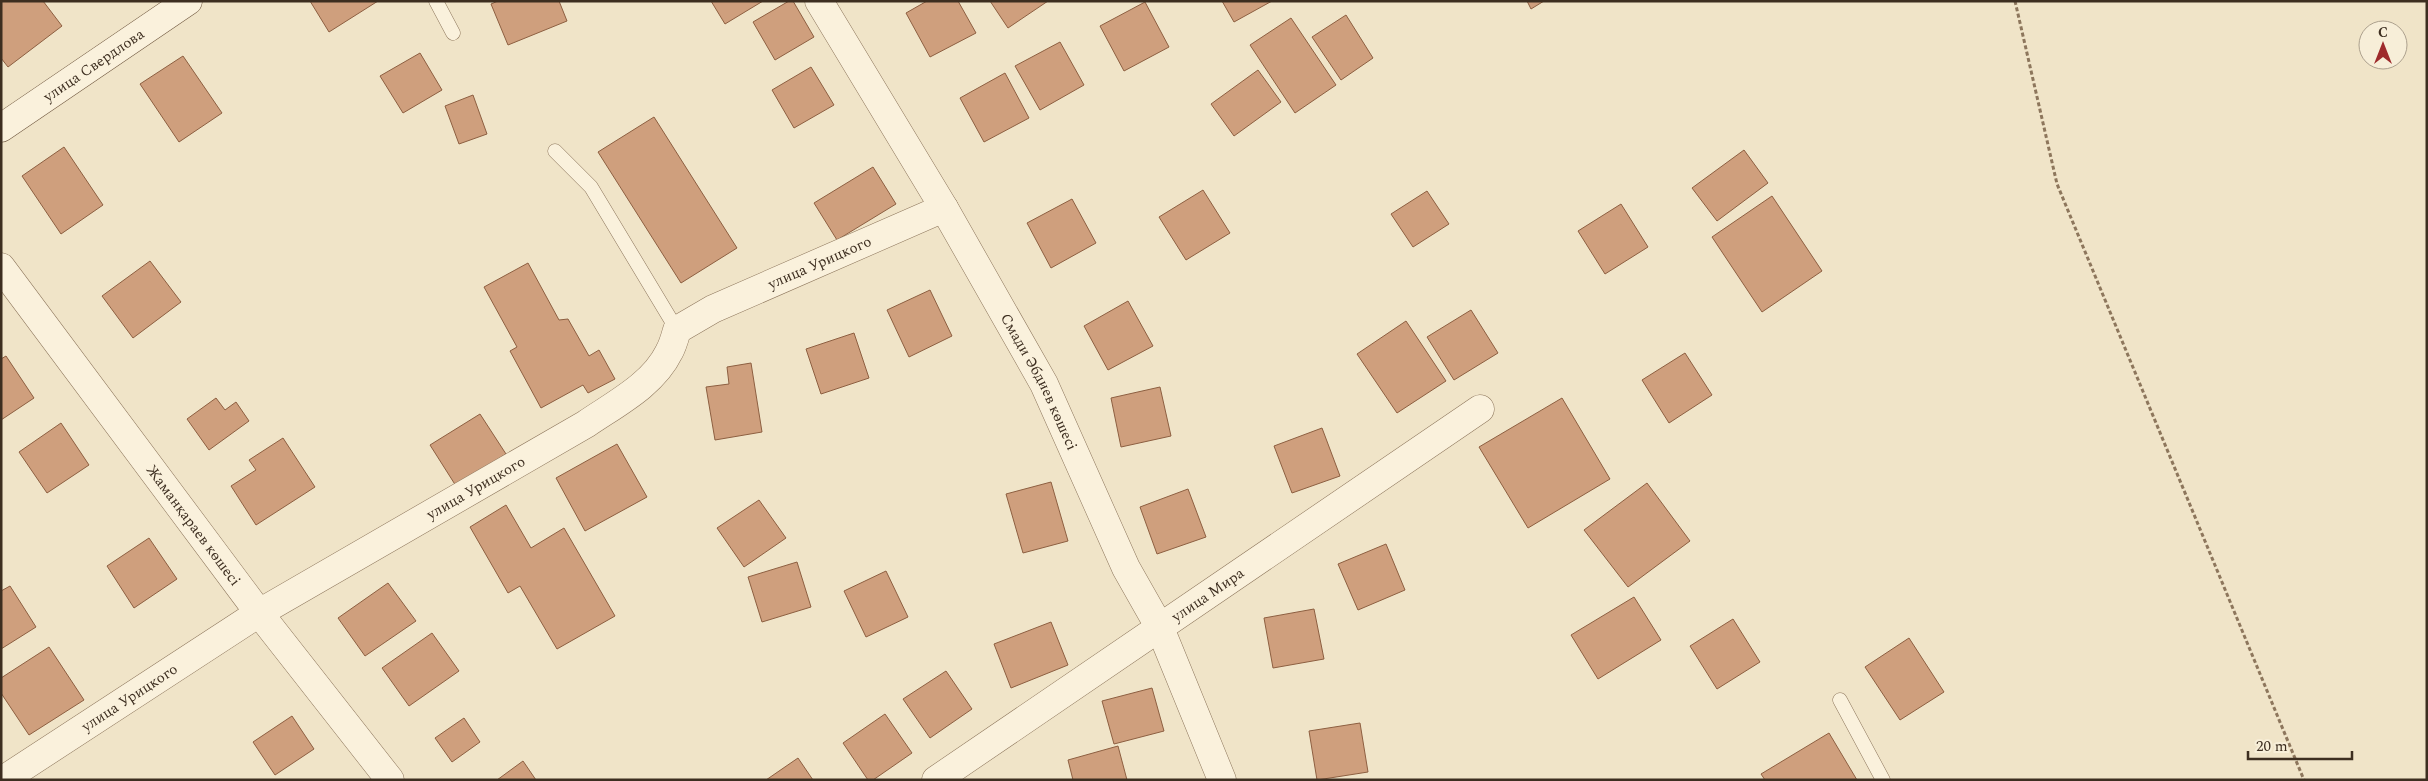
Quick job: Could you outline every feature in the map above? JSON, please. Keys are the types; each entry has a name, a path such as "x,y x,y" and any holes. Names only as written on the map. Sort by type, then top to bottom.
{"street":[{"name":"улица Свердлова","path":"1,128 188,1"},
{"name":"Смади Әбдиев көшесі","path":"819,1 944,208 1044,384 1126,568 1160,628 1222,780"},
{"name":"улица Урицкого","path":"3,780 258,614 586,424 633,392 655,372 669,353 677,330 713,309 944,208"},
{"name":"Жаманқараев көшесі","path":"1,267 258,614 390,780"},
{"name":"улица Мира","path":"936,780 1480,409"}],"lane":[{"path":"436,1 454,33"},
{"path":"555,151 591,187 677,330"},
{"path":"1840,700 1884,780"}],"path":[{"path":"2015,1 2057,184 2304,780"}],"building":[{"path":"1,1 43,1 62,26 8,67 1,58"},
{"path":"310,1 378,1 329,32"},
{"path":"498,1 559,1 567,21 508,45 491,4"},
{"path":"711,1 763,1 725,24"},
{"path":"789,1 793,1 814,37 775,60 753,22"},
{"path":"927,1 958,1 976,33 930,57 906,13"},
{"path":"990,1 1048,1 1008,28"},
{"path":"1222,1 1272,1 1234,22"},
{"path":"1527,1 1544,1 1531,9"},
{"path":"1145,2 1169,47 1124,71 1100,26"},
{"path":"1346,15 1373,58 1341,80 1312,37"},
{"path":"1291,18 1336,85 1295,113 1250,45"},
{"path":"1060,42 1084,85 1040,110 1015,66"},
{"path":"420,53 442,90 403,113 380,76"},
{"path":"183,56 222,113 179,142 140,84"},
{"path":"811,67 834,105 794,128 772,90"},
{"path":"1258,70 1281,102 1234,136 1211,104"},
{"path":"1005,73 1029,118 984,142 960,98"},
{"path":"473,95 487,134 459,144 445,106"},
{"path":"654,117 737,248 681,283 598,152"},
{"path":"64,147 103,205 61,234 22,176"},
{"path":"1744,150 1768,183 1717,221 1692,188"},
{"path":"873,167 896,204 837,240 814,203"},
{"path":"1203,190 1230,233 1186,260 1159,217"},
{"path":"1427,191 1449,224 1413,247 1391,214"},
{"path":"1772,196 1822,271 1762,312 1712,237"},
{"path":"1072,199 1096,243 1051,268 1027,223"},
{"path":"1621,204 1648,247 1605,274 1578,231"},
{"path":"150,261 181,302 133,338 102,296"},
{"path":"528,263 559,320 568,319 589,356 599,350 615,379 588,393 583,385 541,408 510,351 517,347 484,287"},
{"path":"930,290 952,336 909,357 887,310"},
{"path":"1128,301 1153,346 1108,370 1084,326"},
{"path":"1471,310 1498,353 1454,380 1427,337"},
{"path":"1406,321 1446,381 1397,413 1357,354"},
{"path":"854,333 869,378 821,394 806,349"},
{"path":"1685,353 1712,395 1669,423 1642,380"},
{"path":"6,356 34,398 1,420 1,359"},
{"path":"751,363 762,432 715,440 706,387 729,384 727,367"},
{"path":"1160,387 1171,436 1121,447 1111,398"},
{"path":"216,398 225,410 236,402 249,421 209,450 187,419"},
{"path":"1562,398 1610,479 1528,528 1479,447"},
{"path":"480,414 506,454 456,486 430,445"},
{"path":"61,423 89,465 47,493 19,452"},
{"path":"1322,428 1340,476 1292,493 1274,446"},
{"path":"283,438 315,487 256,525 231,486 256,470 249,460"},
{"path":"617,444 647,497 585,531 556,478"},
{"path":"1051,482 1068,541 1023,553 1006,494"},
{"path":"1647,483 1690,541 1628,587 1584,530"},
{"path":"1188,489 1206,537 1157,554 1140,507"},
{"path":"759,500 786,538 744,567 717,528"},
{"path":"506,505 531,548 564,528 615,616 557,649 520,586 508,593 470,527"},
{"path":"149,538 177,579 134,608 107,566"},
{"path":"1386,544 1405,590 1358,610 1338,564"},
{"path":"797,562 811,607 762,622 748,577"},
{"path":"886,571 908,617 866,637 844,591"},
{"path":"388,583 416,621 365,656 338,618"},
{"path":"10,586 36,627 1,649 1,591"},
{"path":"1634,597 1661,640 1598,679 1571,635"},
{"path":"1314,609 1324,659 1273,668 1264,618"},
{"path":"1733,619 1760,662 1717,689 1690,646"},
{"path":"1051,622 1068,665 1011,688 994,644"},
{"path":"432,633 459,671 409,706 382,668"},
{"path":"1909,638 1944,692 1900,720 1865,667"},
{"path":"49,647 84,700 29,735 1,693 1,678"},
{"path":"946,671 972,709 930,738 903,699"},
{"path":"1152,688 1164,731 1114,744 1102,701"},
{"path":"885,714 912,753 873,780 868,780 843,743"},
{"path":"292,716 314,749 275,775 253,742"},
{"path":"464,718 480,742 452,762 435,738"},
{"path":"1360,723 1368,772 1317,780 1309,731"},
{"path":"1829,733 1857,780 1765,780 1761,774"},
{"path":"1118,746 1127,780 1073,780 1068,760"},
{"path":"798,758 813,780 766,780"},
{"path":"523,761 536,780 497,780"}]}
